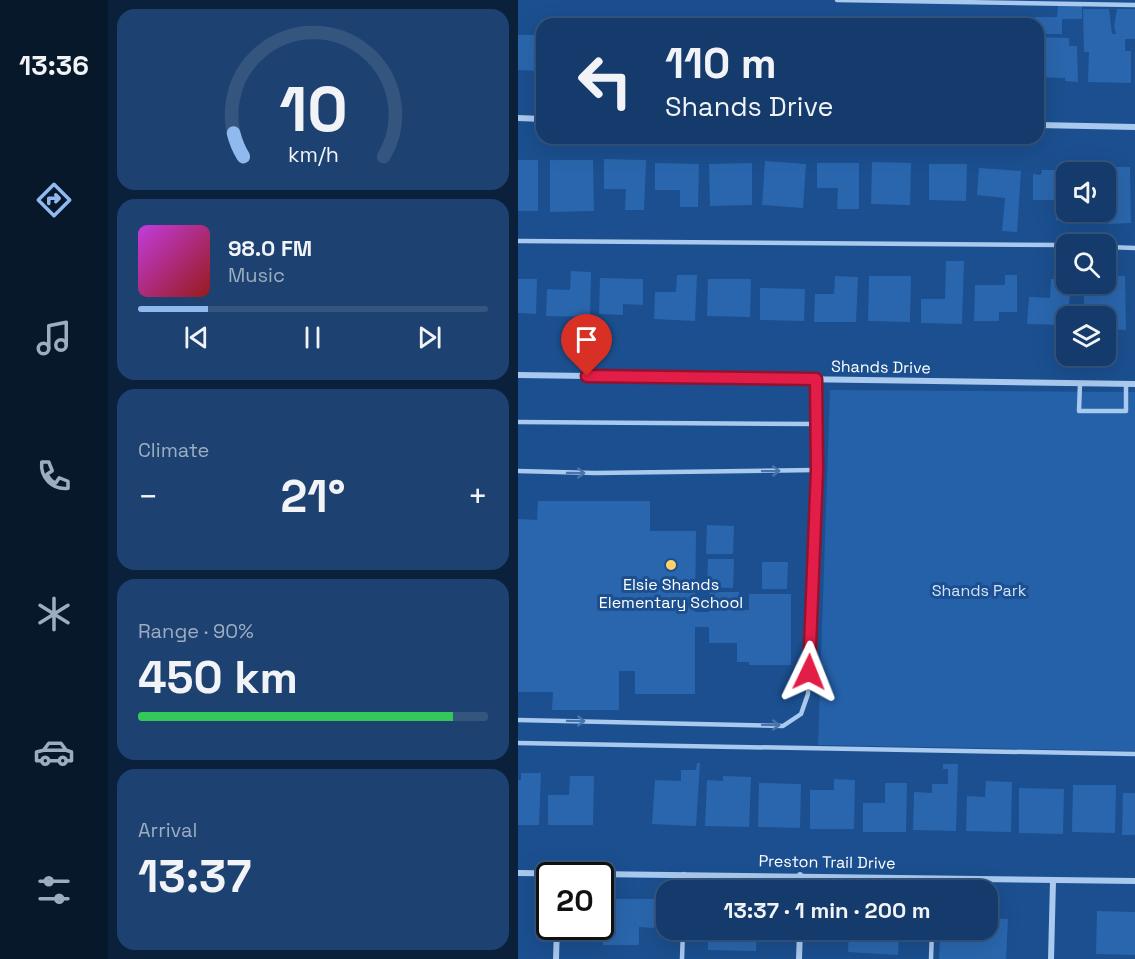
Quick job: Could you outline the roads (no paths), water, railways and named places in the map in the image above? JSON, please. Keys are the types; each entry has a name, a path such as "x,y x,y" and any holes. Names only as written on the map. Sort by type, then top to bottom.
{"street":[{"path":"518,118 536,119"},
{"path":"1044,125 1136,127"},
{"name":"Shands Drive","path":"518,375 1136,384"},
{"name":"Preston Trail Drive","path":"518,873 536,874"},
{"name":"Preston Trail Drive","path":"614,875 800,875 1136,881"},
{"path":"800,875 800,880"},
{"path":"1051,959 1053,881"},
{"path":"556,959 557,940"},
{"path":"799,959 800,940"}],"lane":[{"path":"837,0 1136,5"},
{"path":"518,241 1056,245"},
{"path":"1116,247 1136,248"},
{"path":"518,720 784,726 801,714 808,694 817,470 816,379"},
{"path":"1080,383 1079,411 1126,411 1126,384"},
{"path":"518,422 817,424"},
{"path":"518,471 595,473 817,470"},
{"path":"518,744 1136,754"},
{"path":"684,874 684,880"},
{"path":"682,959 683,940"},
{"path":"931,959 932,940"}],"place":[{"name":"Elsie Shands Elementary School","path":"671,565"}],"park label":[{"name":"Shands Park","path":"979,590"}]}
